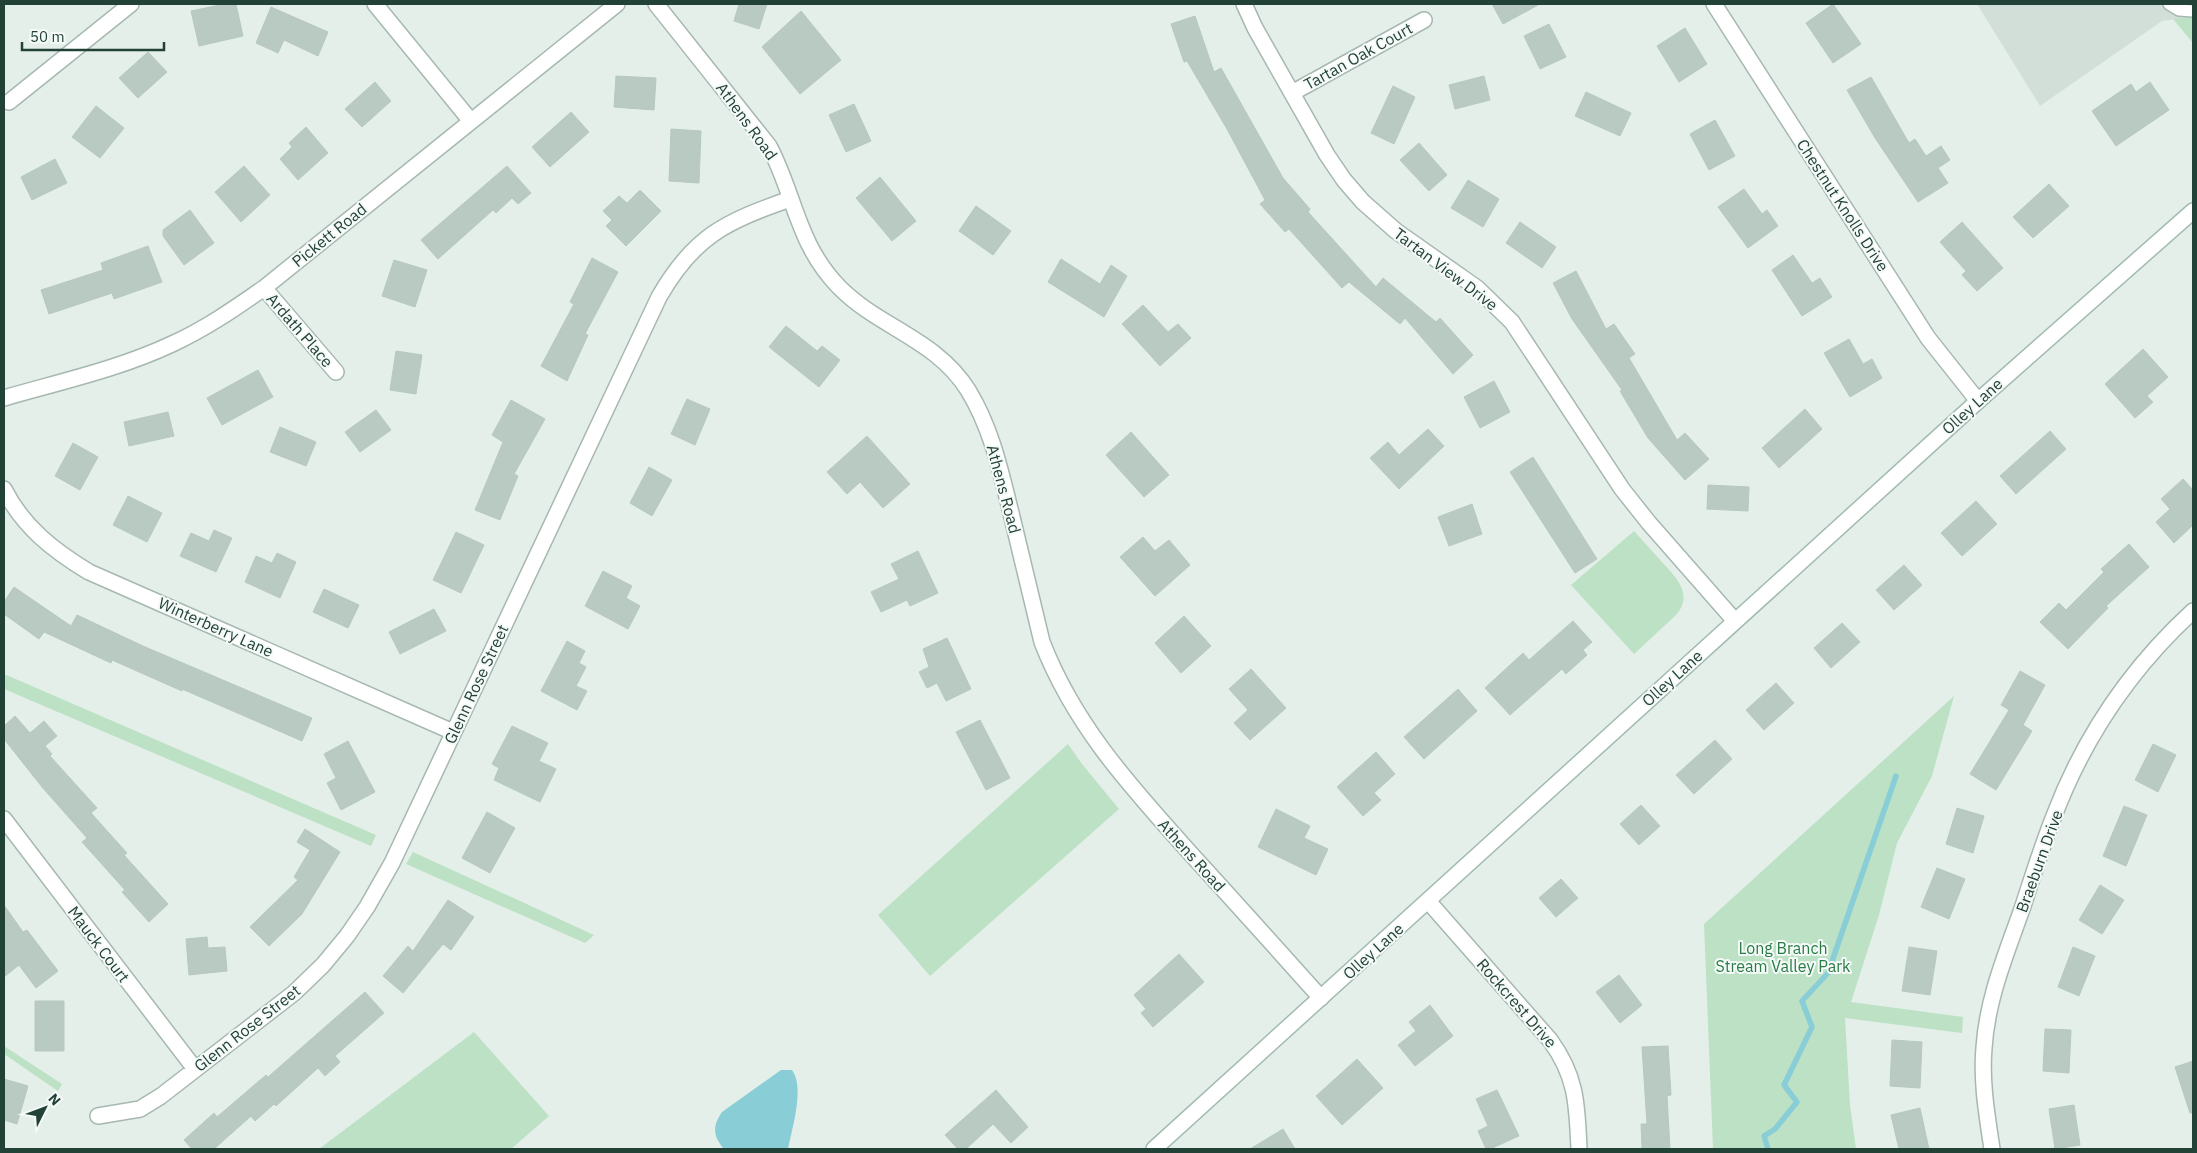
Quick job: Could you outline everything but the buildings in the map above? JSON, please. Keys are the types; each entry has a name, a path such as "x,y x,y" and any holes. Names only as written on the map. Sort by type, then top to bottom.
{"street":[{"path":"9,102 131,4"},
{"path":"375,4 470,120"},
{"name":"Pickett Road","path":"4,398 114,366 170,345 219,320 264,288 470,120 617,4"},
{"name":"Athens Road","path":"656,4 769,146 780,167 790,199 811,250 839,287 870,311 926,346 949,366 968,390 982,416 996,450 1042,642 1069,702 1097,744 1128,784 1321,998"},
{"name":"Tartan View Drive","path":"1244,4 1254,28 1326,155 1363,202 1396,231 1476,288 1512,322 1622,489 1649,523 1735,621"},
{"name":"Chestnut Knolls Drive","path":"1714,4 1928,338 1978,401"},
{"name":"Tartan Oak Court","path":"1292,93 1424,20"},
{"name":"Glenn Rose Street","path":"98,1116 140,1109 161,1096 294,993 347,936 392,863 654,306 669,280 692,251 721,228 744,215 790,199"},
{"name":"Olley Lane","path":"1160,1147 1735,621 1978,401 2193,211"},
{"name":"Ardath Place","path":"264,288 336,372"},
{"name":"Winterberry Lane","path":"4,489 19,514 36,534 65,557 90,572 453,732"},
{"name":"Braeburn Drive","path":"1992,1149 1984,1098 1983,1070 1989,1013 1996,982 2054,816 2073,772 2115,698 2140,666 2193,611"},
{"name":"Mauck Court","path":"4,819 195,1069"},
{"name":"Rockcrest Drive","path":"1428,901 1562,1056 1572,1080 1577,1105 1579,1149"}],"lane":[{"path":"2169,4 2180,10 2193,11"}],"shaded area":[{"path":"1977,4 2193,4 2193,17 2162,21 2040,106"}],"green space":[{"path":"2193,17 2193,43 2173,19"},
{"path":"1634,531 1677,580 1681,586 1683,600 1676,615 1634,654 1571,585"},
{"path":"4,674 376,835 371,846 4,689"},
{"name":"Long Branch Stream Valley Park","path":"1954,696 1932,776 1897,843 1879,915 1851,1002 1963,1017 1962,1033 1845,1018 1850,1105 1856,1149 1713,1149 1704,924"},
{"path":"1068,744 1119,809 930,976 878,915"},
{"path":"413,852 594,935 585,943 406,864"},
{"path":"474,1032 549,1116 511,1149 319,1149"},
{"path":"4,1046 62,1084 58,1091 4,1054"}],"water":[{"path":"781,1070 792,1070 796,1078 798,1097 788,1149 724,1149 715,1131 722,1112"}],"waterway":[{"path":"1768,1149 1764,1136 1775,1129 1797,1102 1784,1085 1812,1027 1802,1001 1828,973 1896,776"}]}
